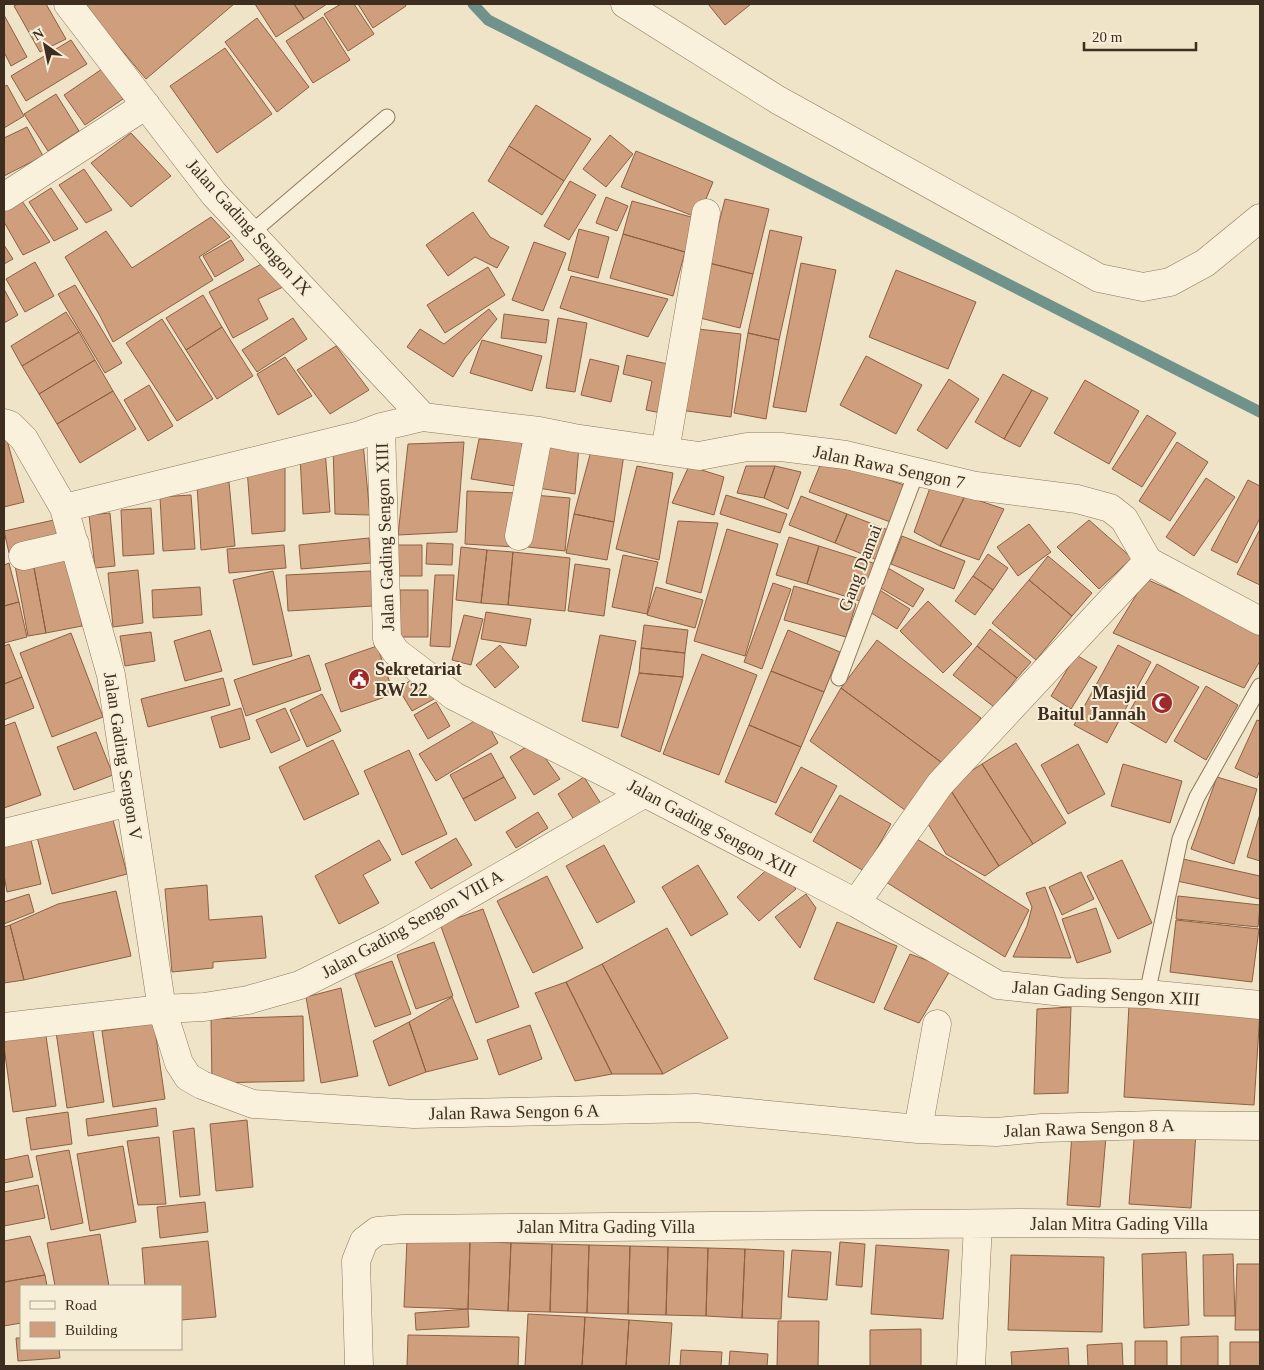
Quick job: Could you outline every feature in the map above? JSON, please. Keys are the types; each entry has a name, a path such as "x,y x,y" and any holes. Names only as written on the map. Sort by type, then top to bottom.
{"street":[{"name":"Jalan Gading Sengon IX","path":"68,4 214,194 423,417"},
{"path":"625,4 778,100 1099,278 1143,287 1170,282 1205,264 1260,218"},
{"path":"4,197 146,105"},
{"path":"665,451 706,213"},
{"path":"64,508 423,417"},
{"name":"Jalan Rawa Sengon 7","path":"423,417 539,430 574,438 699,456 747,447 781,447 846,455 976,486 1077,499 1110,508 1124,519 1148,561"},
{"name":"Jalan Gading Sengon V","path":"4,423 10,425 24,439 64,508 111,675 162,1009"},
{"name":"Jalan Gading Sengon XIII","path":"381,427 387,639 396,652 454,696 645,792 856,904 998,985 1063,992 1147,994 1260,1005"},
{"path":"519,536 539,430"},
{"path":"23,556 75,544"},
{"path":"856,904 940,784 1148,561 1260,621"},
{"name":"Jalan Gading Sengon VIII A","path":"4,1027 162,1009 204,1007 248,1000 300,985 392,939 645,792"},
{"path":"4,833 130,802"},
{"name":"Jalan Rawa Sengon 6 A","path":"162,1009 179,1063 188,1077 202,1085 253,1104 414,1114 696,1108 918,1129"},
{"path":"918,1129 937,1024"},
{"name":"Jalan Rawa Sengon 8 A","path":"918,1129 996,1132 1042,1128 1156,1124 1260,1126"},
{"path":"971,1366 978,1224"},
{"name":"Jalan Mitra Gading Villa","path":"359,1366 356,1261 364,1241 377,1231 413,1228 1260,1224"}],"lane":[{"path":"251,233 387,117"},
{"name":"Gang Damai","path":"839,678 916,473"},
{"path":"1147,994 1180,839 1197,797 1260,686"}],"building":[{"path":"18,4 46,4 66,39 40,52 14,6"},
{"path":"83,4 234,4 146,79"},
{"path":"255,4 294,4 304,19 276,37"},
{"path":"294,4 327,4 304,19"},
{"path":"341,4 354,4 374,34 348,51 324,14"},
{"path":"358,4 405,4 406,6 373,28"},
{"path":"708,4 751,4 725,25"},
{"path":"4,15 27,57 11,66 4,52"},
{"path":"323,17 350,60 313,83 286,41"},
{"path":"257,18 309,87 277,112 225,42"},
{"path":"71,40 87,64 26,101 11,76"},
{"path":"225,48 272,114 217,153 170,86"},
{"path":"102,69 123,99 85,125 64,95"},
{"path":"7,85 24,116 4,128 4,87"},
{"path":"56,94 79,131 48,151 24,114"},
{"path":"536,105 591,139 564,181 509,146"},
{"path":"27,127 43,156 4,176 4,138"},
{"path":"131,133 171,176 131,207 91,163"},
{"path":"610,135 633,154 606,187 583,169"},
{"path":"509,146 564,181 542,215 488,181"},
{"path":"636,151 713,182 698,218 621,187"},
{"path":"84,169 112,210 86,223 59,185"},
{"path":"570,181 596,195 569,240 544,226"},
{"path":"51,188 78,229 54,241 29,202"},
{"path":"606,197 628,206 617,231 596,223"},
{"path":"725,199 769,209 753,274 709,263"},
{"path":"22,201 50,242 23,255 4,222 4,209"},
{"path":"632,201 695,218 685,252 623,234"},
{"path":"473,212 490,237 509,247 497,268 475,257 448,276 426,245"},
{"path":"211,217 230,237 199,257 213,280 113,342 65,257 106,231 132,268"},
{"path":"579,229 609,237 598,278 568,270"},
{"path":"770,230 802,237 779,340 748,333"},
{"path":"623,234 685,252 673,296 610,278"},
{"path":"231,240 244,260 215,277 203,256"},
{"path":"534,242 566,253 543,311 512,300"},
{"path":"4,245 13,259 4,264"},
{"path":"269,260 285,286 258,299 268,319 233,338 209,292"},
{"path":"35,262 54,296 25,312 6,279"},
{"path":"709,263 753,274 740,328 696,317"},
{"path":"801,263 836,270 806,412 773,407"},
{"path":"488,267 505,295 445,333 427,305"},
{"path":"896,270 976,302 948,369 869,337"},
{"path":"571,276 668,299 648,337 560,308"},
{"path":"75,285 122,363 105,373 58,294"},
{"path":"4,289 18,315 4,323"},
{"path":"203,295 222,327 186,350 166,318"},
{"path":"489,309 497,319 465,358 453,377 407,347 420,329 444,344"},
{"path":"66,312 79,332 22,366 11,346"},
{"path":"504,314 549,320 546,343 501,338"},
{"path":"293,318 307,339 257,372 242,350"},
{"path":"558,318 587,323 575,392 546,388"},
{"path":"162,319 213,399 177,421 126,343"},
{"path":"222,327 253,376 217,399 186,350"},
{"path":"690,328 741,334 731,417 680,410"},
{"path":"79,332 95,360 39,394 22,366"},
{"path":"748,333 779,340 766,419 734,413"},
{"path":"482,340 542,356 532,391 470,373"},
{"path":"336,346 369,390 330,414 297,370"},
{"path":"627,355 677,366 666,414 646,410 652,381 623,374"},
{"path":"866,356 922,385 896,434 840,405"},
{"path":"285,357 312,396 278,415 257,374"},
{"path":"590,359 619,366 611,402 581,395"},
{"path":"95,360 113,391 57,424 39,394"},
{"path":"1003,374 1032,390 1004,439 975,422"},
{"path":"949,379 979,399 947,449 917,430"},
{"path":"1085,380 1139,411 1109,464 1054,433"},
{"path":"149,385 173,426 148,441 124,400"},
{"path":"1032,390 1048,398 1020,447 1004,439"},
{"path":"113,391 136,429 80,463 57,424"},
{"path":"1147,415 1176,433 1142,487 1112,469"},
{"path":"479,439 522,441 522,487 471,479"},
{"path":"7,440 24,502 4,507 4,441"},
{"path":"544,441 579,446 575,494 532,487"},
{"path":"464,442 457,532 398,535 408,444"},
{"path":"1177,442 1208,462 1170,521 1139,501"},
{"path":"363,443 370,515 335,514 333,445"},
{"path":"325,450 330,512 303,514 300,456"},
{"path":"591,451 624,454 614,522 574,514"},
{"path":"823,458 904,485 893,523 809,492"},
{"path":"285,463 285,531 252,534 247,469"},
{"path":"637,466 673,473 659,560 616,549"},
{"path":"689,466 724,477 714,515 672,503"},
{"path":"746,466 775,466 764,498 737,493"},
{"path":"775,466 801,472 788,509 764,498"},
{"path":"1206,478 1235,497 1194,556 1166,537"},
{"path":"1248,480 1260,486 1260,518 1237,563 1211,550"},
{"path":"229,482 235,546 201,550 197,485"},
{"path":"931,485 965,496 940,546 914,532"},
{"path":"467,491 518,493 515,547 465,544"},
{"path":"191,495 195,549 163,551 160,497"},
{"path":"533,495 570,498 565,551 528,547"},
{"path":"726,495 787,514 780,533 720,514"},
{"path":"801,496 847,514 835,543 789,525"},
{"path":"965,496 1004,509 979,560 940,546"},
{"path":"151,508 154,554 123,556 121,510"},
{"path":"110,513 115,566 95,568 89,515"},
{"path":"574,514 614,522 607,560 566,553"},
{"path":"847,514 888,530 877,560 835,543"},
{"path":"63,518 67,540 9,553 4,531"},
{"path":"1089,520 1132,558 1099,589 1057,547"},
{"path":"678,521 718,523 701,593 666,583"},
{"path":"1029,524 1051,552 1018,576 997,547"},
{"path":"727,529 778,544 745,656 694,641"},
{"path":"1260,529 1260,585 1237,574"},
{"path":"902,536 965,561 954,589 891,564"},
{"path":"789,537 819,546 807,584 776,575"},
{"path":"369,538 371,563 301,569 299,545"},
{"path":"427,543 453,544 452,565 426,564"},
{"path":"284,545 286,568 229,573 227,549"},
{"path":"394,545 422,545 422,576 394,576"},
{"path":"819,546 876,564 863,602 807,584"},
{"path":"461,547 487,550 481,603 456,600"},
{"path":"69,549 82,626 46,633 32,557"},
{"path":"487,550 513,552 508,605 481,603"},
{"path":"513,552 570,558 565,611 508,605"},
{"path":"988,554 1008,568 993,590 973,576"},
{"path":"623,555 658,562 647,614 612,607"},
{"path":"1048,556 1092,593 1072,616 1029,580"},
{"path":"32,557 46,633 28,636 14,560"},
{"path":"9,563 19,602 4,606 4,565"},
{"path":"575,564 610,569 604,616 568,611"},
{"path":"888,568 924,589 913,607 877,586"},
{"path":"138,570 143,623 113,627 108,573"},
{"path":"273,571 292,656 253,665 233,580"},
{"path":"371,571 373,606 288,611 286,575"},
{"path":"435,575 454,575 450,647 430,646"},
{"path":"973,576 993,590 975,615 955,601"},
{"path":"1146,579 1260,630 1260,661 1244,688 1113,633"},
{"path":"1029,580 1072,616 1036,660 992,623"},
{"path":"773,583 791,589 762,669 744,662"},
{"path":"794,586 856,604 846,637 784,620"},
{"path":"200,587 202,615 153,618 152,590"},
{"path":"656,587 703,600 695,628 647,615"},
{"path":"878,589 910,609 897,629 865,609"},
{"path":"400,590 428,590 428,637 399,637"},
{"path":"928,601 972,644 943,673 900,631"},
{"path":"19,602 27,637 4,643 4,606"},
{"path":"486,612 531,619 526,646 481,639"},
{"path":"464,615 483,619 471,665 452,660"},
{"path":"644,625 688,630 685,653 641,648"},
{"path":"990,629 1031,662 1017,678 977,646"},
{"path":"210,630 222,671 185,681 174,641"},
{"path":"788,630 840,652 824,692 771,671"},
{"path":"151,632 155,661 125,666 120,636"},
{"path":"71,633 103,717 52,737 20,653"},
{"path":"600,635 636,641 618,728 582,721"},
{"path":"877,640 981,718 945,765 841,688"},
{"path":"9,644 22,677 4,684 4,646"},
{"path":"500,645 519,667 495,688 476,665"},
{"path":"1118,645 1151,662 1107,743 1074,725"},
{"name":"Sekretariat RW 22","path":"377,646 394,694 341,712 325,664"},
{"path":"977,646 1017,678 994,707 953,675"},
{"path":"641,648 685,653 683,677 639,673"},
{"path":"702,654 757,675 719,775 663,754"},
{"path":"309,655 321,690 246,716 234,680"},
{"path":"1076,655 1097,667 1071,709 1051,696"},
{"name":"Masjid Baitul Jannah","path":"1157,664 1199,687 1166,743 1125,719"},
{"path":"771,671 824,692 801,747 749,725"},
{"path":"639,673 683,677 660,752 621,736"},
{"path":"420,675 434,699 412,711 398,688"},
{"path":"22,677 34,708 4,720 4,684"},
{"path":"223,678 230,705 148,727 141,699"},
{"path":"1206,686 1238,705 1206,760 1174,741"},
{"path":"841,688 945,765 909,813 810,741"},
{"path":"322,694 341,731 307,747 290,710"},
{"path":"436,702 450,726 428,739 414,715"},
{"path":"241,708 250,739 220,748 211,717"},
{"path":"285,708 300,740 271,753 256,720"},
{"path":"483,716 498,743 436,781 419,754"},
{"path":"1257,720 1260,721 1260,770 1257,778 1235,768"},
{"path":"15,722 41,795 4,808 4,726"},
{"path":"749,725 801,747 776,803 725,782"},
{"path":"96,732 113,775 74,790 57,747"},
{"path":"333,740 359,794 304,820 279,767"},
{"path":"534,742 560,779 534,795 510,757"},
{"path":"1016,743 1066,823 1033,844 982,764"},
{"path":"1078,744 1105,794 1068,814 1041,765"},
{"path":"409,750 447,834 402,855 364,771"},
{"path":"491,753 504,777 463,799 450,775"},
{"path":"982,764 1033,844 999,866 948,786"},
{"path":"1123,764 1182,781 1170,823 1111,806"},
{"path":"801,767 837,786 811,833 775,814"},
{"path":"504,777 516,798 475,821 463,799"},
{"path":"584,777 603,807 576,823 558,794"},
{"path":"1217,777 1257,789 1234,864 1191,849"},
{"path":"948,786 999,866 985,876 946,854 921,812"},
{"path":"840,795 891,824 864,871 813,841"},
{"path":"538,812 548,828 516,848 506,832"},
{"path":"1260,814 1260,861 1247,857"},
{"path":"112,816 127,874 52,894 37,837"},
{"path":"914,837 1029,910 1005,957 886,882"},
{"path":"456,838 472,865 431,889 415,862"},
{"path":"31,840 41,884 7,892 4,875 4,847"},
{"path":"379,840 391,860 363,875 379,903 339,924 315,876"},
{"path":"604,845 635,902 597,923 566,866"},
{"path":"1183,859 1260,876 1260,899 1177,881"},
{"path":"1122,860 1152,923 1118,939 1087,876"},
{"path":"773,864 796,889 759,921 737,897"},
{"path":"698,865 728,914 691,936 662,887"},
{"path":"1081,872 1094,899 1062,915 1049,887"},
{"path":"547,876 583,948 533,973 497,901"},
{"path":"207,885 209,920 262,916 266,958 213,962 213,968 172,972 165,889"},
{"path":"1045,887 1071,958 1013,957 1027,926 1032,907 1026,893"},
{"path":"116,891 131,956 24,980 10,925 58,904"},
{"path":"29,894 34,912 4,924 4,902"},
{"path":"806,894 816,908 800,948 775,917"},
{"path":"1178,896 1260,905 1258,927 1176,919"},
{"path":"1096,908 1111,952 1077,963 1062,919"},
{"path":"483,909 519,1007 476,1023 440,924"},
{"path":"1176,920 1259,929 1252,982 1170,972"},
{"path":"837,922 897,946 874,1003 814,979"},
{"path":"10,925 24,980 4,983 4,927"},
{"path":"667,928 728,1038 663,1074 602,964"},
{"path":"434,942 453,996 416,1009 397,955"},
{"path":"910,954 951,969 919,1023 884,1009"},
{"path":"392,961 411,1014 375,1027 355,974"},
{"path":"602,964 663,1074 612,1074 566,982"},
{"path":"566,982 612,1074 575,1081 535,993"},
{"path":"341,988 358,1076 321,1083 306,997"},
{"path":"452,997 478,1059 426,1072 409,1022"},
{"path":"1129,1005 1260,1012 1254,1105 1124,1097"},
{"path":"1071,1007 1068,1093 1034,1094 1037,1009"},
{"path":"303,1016 304,1081 212,1083 211,1019"},
{"path":"409,1022 426,1072 389,1086 373,1041"},
{"path":"154,1023 165,1099 113,1107 102,1031"},
{"path":"530,1025 542,1059 499,1075 487,1040"},
{"path":"92,1026 104,1102 67,1108 56,1032"},
{"path":"45,1029 56,1106 13,1112 4,1036"},
{"path":"156,1108 158,1126 88,1136 86,1119"},
{"path":"68,1112 72,1144 31,1150 26,1118"},
{"path":"247,1120 253,1187 216,1191 210,1124"},
{"path":"1135,1127 1196,1131 1191,1208 1129,1204"},
{"path":"194,1128 200,1195 180,1197 173,1131"},
{"path":"1072,1133 1106,1136 1100,1207 1067,1205"},
{"path":"159,1137 166,1204 138,1205 127,1141"},
{"path":"123,1146 136,1222 90,1231 77,1154"},
{"path":"69,1150 83,1223 51,1230 36,1156"},
{"path":"28,1155 33,1177 4,1183 4,1160"},
{"path":"38,1185 45,1218 4,1226 4,1192"},
{"path":"205,1202 208,1232 160,1238 157,1207"},
{"path":"100,1234 109,1285 55,1285 47,1243"},
{"path":"30,1236 45,1275 4,1282 4,1241"},
{"path":"407,1240 470,1241 468,1309 404,1307"},
{"path":"208,1241 216,1317 182,1320 182,1285 145,1285 142,1248"},
{"path":"470,1241 511,1243 508,1311 468,1309"},
{"path":"840,1242 865,1244 862,1287 836,1285"},
{"path":"511,1243 552,1244 550,1312 508,1311"},
{"path":"552,1244 589,1245 587,1313 550,1312"},
{"path":"589,1245 630,1246 628,1314 587,1313"},
{"path":"876,1245 949,1250 943,1319 871,1314"},
{"path":"630,1246 668,1247 666,1315 628,1314"},
{"path":"668,1247 708,1248 706,1316 666,1315"},
{"path":"708,1248 745,1249 742,1318 706,1316"},
{"path":"745,1249 784,1251 781,1319 742,1318"},
{"path":"792,1250 831,1252 827,1300 788,1297"},
{"path":"1186,1252 1189,1325 1144,1328 1142,1254"},
{"path":"1233,1254 1235,1316 1204,1316 1203,1255"},
{"path":"1011,1255 1104,1257 1102,1332 1008,1330"},
{"path":"1237,1264 1260,1264 1260,1330 1235,1330"},
{"path":"45,1275 47,1285 20,1285 20,1323 4,1326 4,1282"},
{"path":"468,1309 469,1327 416,1330 415,1313"},
{"path":"528,1314 585,1317 582,1366 525,1366"},
{"path":"585,1317 629,1320 626,1366 582,1366"},
{"path":"629,1320 672,1323 669,1366 626,1366"},
{"path":"778,1321 819,1321 818,1366 777,1366"},
{"path":"921,1329 921,1366 870,1366 870,1330"},
{"path":"408,1335 519,1337 518,1366 407,1366"},
{"path":"1218,1336 1218,1366 1181,1366 1181,1337"},
{"path":"16,1338 20,1338 20,1350 59,1350 60,1358 18,1361"},
{"path":"1135,1341 1167,1341 1167,1366 1135,1366"},
{"path":"1230,1342 1260,1342 1260,1366 1230,1366"},
{"path":"1122,1343 1123,1366 1088,1366 1087,1345"},
{"path":"1068,1348 1069,1366 1012,1366 1011,1352"},
{"path":"681,1350 722,1352 721,1366 680,1366"},
{"path":"730,1351 768,1354 767,1366 729,1366"}],"waterway":[{"path":"473,4 488,20 1260,412"}],"place":[{"name":"Sekretariat RW 22","path":"359,679"},
{"name":"Masjid Baitul Jannah","path":"1162,703"}]}
